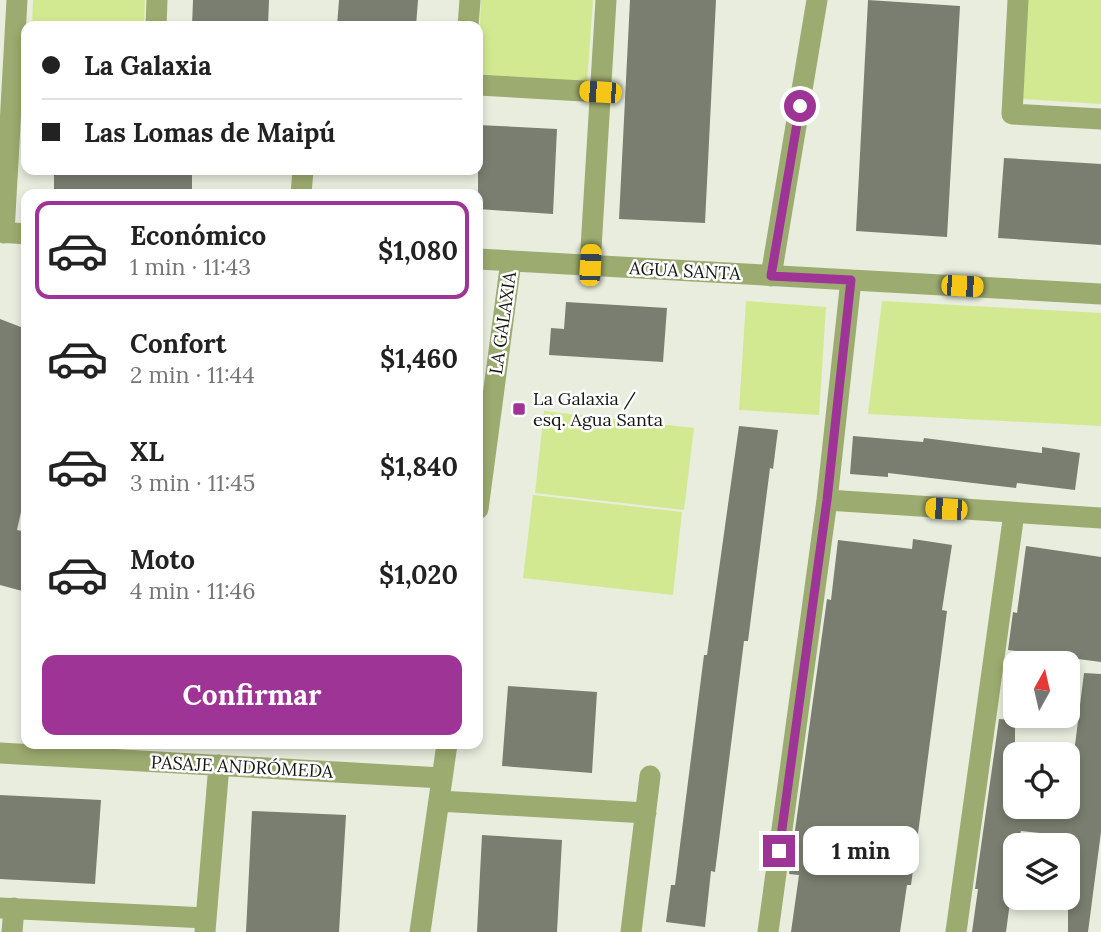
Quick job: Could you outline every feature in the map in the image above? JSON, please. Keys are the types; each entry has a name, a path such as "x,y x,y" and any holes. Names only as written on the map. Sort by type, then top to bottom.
{"street":[{"path":"17,0 20,55 2,232 21,234"},
{"path":"156,21 157,0"},
{"path":"468,21 470,0"},
{"path":"590,265 606,0"},
{"path":"771,276 817,0"},
{"path":"1018,0 1012,114 1101,120"},
{"path":"483,85 600,92"},
{"name":"AGUA SANTA","path":"483,259 1101,294"},
{"name":"LA GALAXIA","path":"483,471 511,261"},
{"path":"768,932 827,500 851,280"},
{"path":"827,500 1101,518"},
{"path":"956,932 1014,513"},
{"path":"420,932 446,749"},
{"name":"PASAJE ANDRÓMEDA","path":"0,753 442,778"},
{"path":"12,932 7,908 205,925 219,765"},
{"path":"631,932 650,776"},
{"path":"439,801 646,813"}],"green space":[{"path":"33,0 145,0 144,21 32,21"},
{"path":"481,0 593,0 587,82 483,74 483,21 480,21"},
{"path":"1028,0 1101,0 1101,104 1023,99"},
{"path":"746,301 826,307 819,415 739,410"},
{"path":"882,301 1101,313 1101,426 868,414"},
{"path":"544,411 694,428 684,510 535,493"},
{"path":"533,495 682,512 673,595 523,578"}],"building":[{"path":"193,0 269,0 268,21 192,21"},
{"path":"339,0 418,0 416,21 337,21"},
{"path":"630,0 716,0 705,223 619,219"},
{"path":"868,0 960,6 947,237 856,231"},
{"path":"483,125 557,129 553,214 483,209 483,189 478,189 478,175 483,175"},
{"path":"1004,158 1101,164 1101,245 998,238"},
{"path":"54,175 192,175 192,189 54,189"},
{"path":"566,302 667,308 663,362 549,355 551,328 564,329"},
{"path":"0,319 21,327 21,512 17,530 21,531 21,591 0,585"},
{"path":"739,426 778,430 773,469 770,468 748,641 744,641 715,872 711,871 705,927 666,922 671,885 675,885 704,655 707,655"},
{"path":"853,436 923,442 924,438 1042,453 1042,447 1080,453 1075,490 1017,483 1016,488 888,473 888,477 850,474"},
{"path":"913,539 952,545 942,610 947,611 919,826 911,885 907,885 900,932 791,932 799,875 789,874 827,599 831,600 838,540 912,549"},
{"path":"1026,546 1101,557 1101,662 1080,659 1080,651 1008,650 1013,612 1017,613"},
{"path":"1084,673 1101,674 1101,832 1088,932 1068,932 1068,910 1080,910 1080,833 1021,831 1003,833 1003,910 1009,910 1006,932 972,932 978,889 975,889 999,719 1003,719 1003,728 1015,728 1015,742 1003,742 1003,819 1080,819 1080,742 1075,742 1077,728 1080,728"},
{"path":"508,686 597,692 592,773 502,766"},
{"path":"0,795 101,800 95,884 0,879"},
{"path":"252,811 346,815 339,932 246,932"},
{"path":"482,835 562,840 557,932 477,932"}],"place":[{"name":"La Galaxia / esq. Agua Santa","path":"519,409"}],"route":[{"path":"779,851 827,500 851,280 771,276 800,106"}]}
